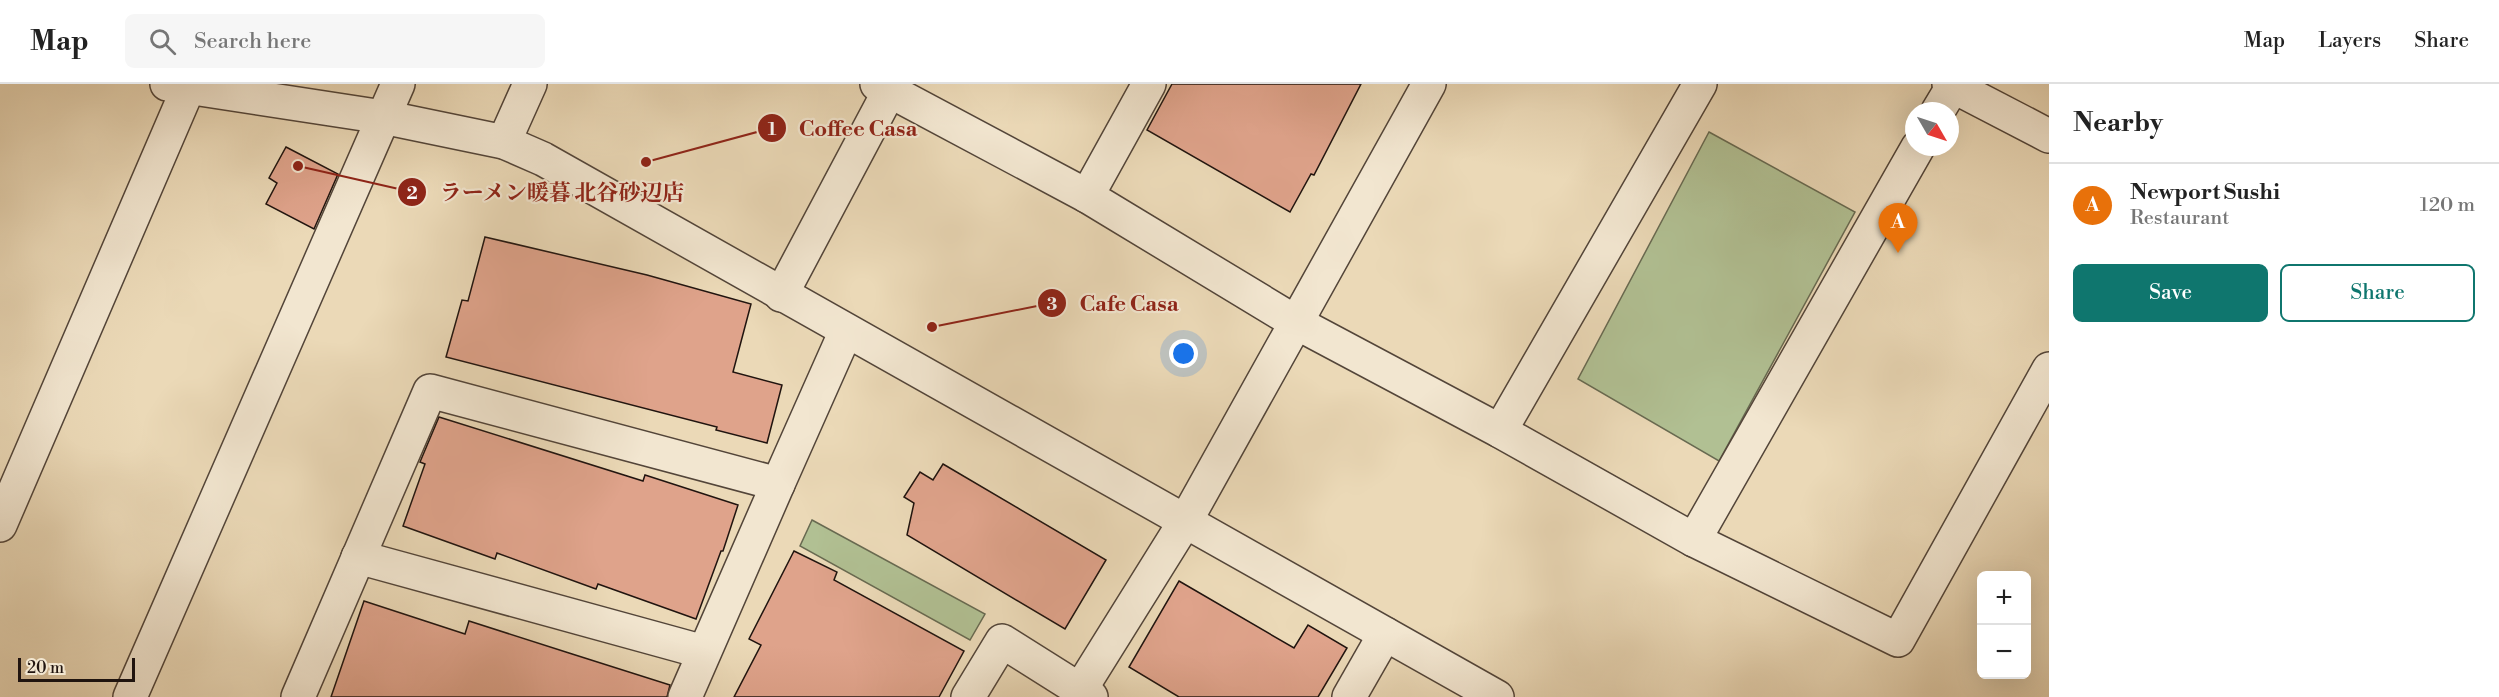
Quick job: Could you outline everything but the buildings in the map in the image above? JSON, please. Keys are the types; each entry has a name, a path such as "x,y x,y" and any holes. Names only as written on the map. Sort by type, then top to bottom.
{"street":[{"path":"130,697 398,84"},
{"path":"504,142 530,84"},
{"path":"1087,196 1149,84"},
{"path":"968,697 1002,641 1086,693 1186,520 1430,84"},
{"path":"1500,431 1700,84"},
{"path":"0,525 182,85 383,117 504,142 543,159 1497,697"},
{"path":"781,295 886,86 1087,196 1297,323 1500,431 1694,540 1898,640 2049,369"},
{"path":"1947,94 2049,136"},
{"path":"1694,540 1913,156"},
{"path":"685,697 846,331"},
{"path":"298,697 430,391 778,484"},
{"path":"358,557 704,652"},
{"path":"1349,697 1385,634"}],"green space":[{"path":"1709,132 1855,212 1719,461 1578,379"},
{"path":"812,520 985,614 970,640 800,546"}],"place":[{"name":"Coffee Casa","path":"646,162"},
{"name":"ラーメン暖暮 北谷砂辺店","path":"298,166"},
{"name":"Newport Sushi","path":"1898,253"},
{"name":"Cafe Casa","path":"932,327"}]}
